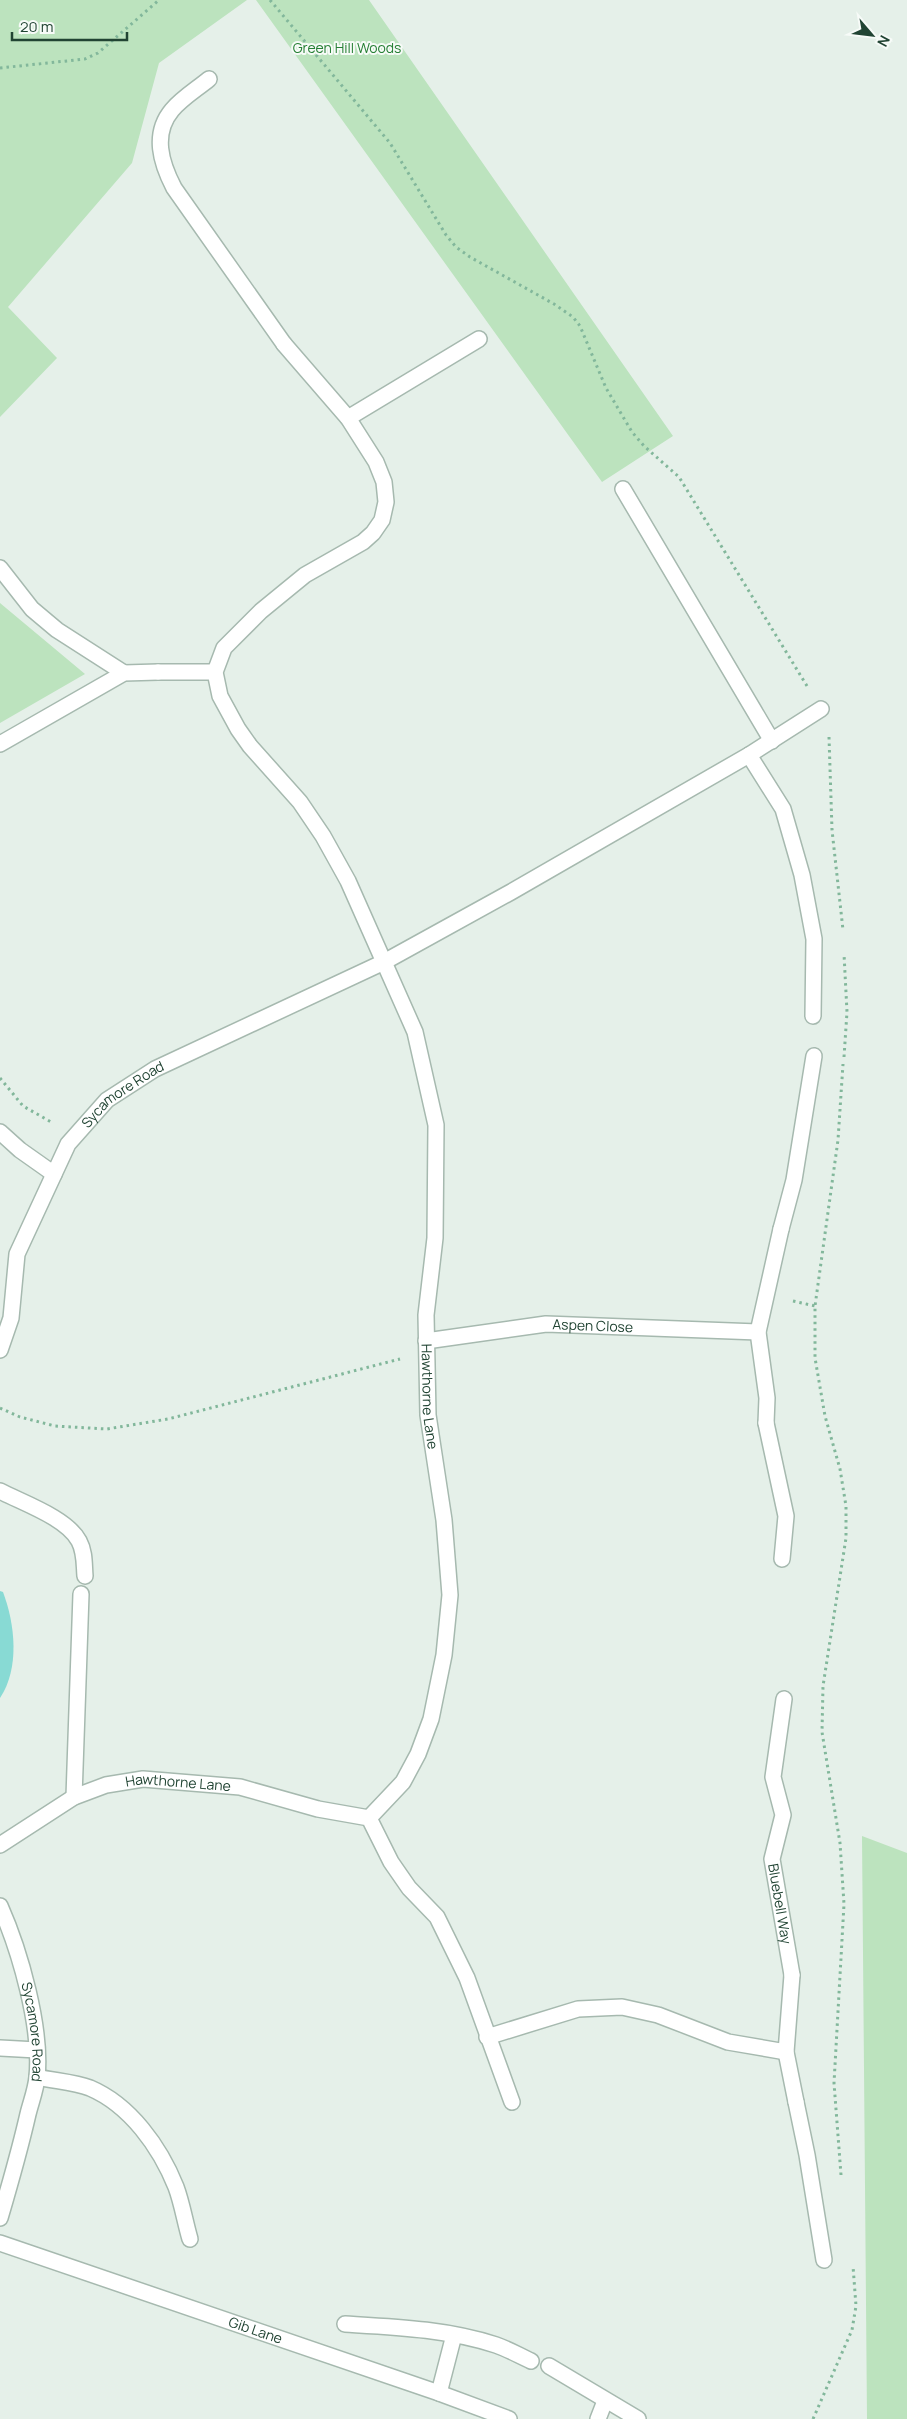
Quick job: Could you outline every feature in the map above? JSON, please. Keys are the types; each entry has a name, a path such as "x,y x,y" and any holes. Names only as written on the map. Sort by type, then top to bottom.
{"street":[{"path":"0,744 124,672 215,672 224,648 260,611 305,575 362,542 374,532 382,520 386,502 384,482 376,462 348,418 284,344 174,188 162,165 160,147 164,128 172,110 209,79"},
{"path":"348,418 479,339"},
{"path":"623,488 772,741"},
{"path":"0,568 32,609 58,630 124,672"},
{"name":"Hawthorne Lane","path":"0,1844 74,1797 106,1784 143,1779 240,1788 277,1796 318,1809 369,1818 403,1782 418,1754 431,1719 444,1656 450,1595 444,1520 428,1415 426,1315 435,1238 436,1125 415,1032 348,881 323,836 300,802 250,746 238,729 220,696 215,672"},
{"name":"Sycamore Road","path":"0,1350 11,1318 17,1254 68,1144 107,1100 155,1068 384,962 511,892 750,755 821,709"},
{"path":"750,755 783,809 802,875 814,939 813,1016"},
{"path":"782,1558 786,1516 766,1423 766,1398 758,1332 794,1180 814,1056"},
{"path":"0,1132 20,1150 54,1174"},
{"name":"Aspen Close","path":"427,1347 546,1324 758,1332"},
{"path":"0,1491 70,1528 80,1542 84,1558 85,1576"},
{"path":"74,1797 82,1594"},
{"name":"Bluebell Way","path":"784,1699 773,1777 783,1816 772,1858 792,1975 786,2052 807,2155 824,2260"},
{"path":"369,1818 391,1862 409,1888 437,1917 467,1978 512,2102"},
{"name":"Sycamore Road","path":"0,1906 11,1931 29,1993 37,2050 37,2078 19,2155 0,2218"},
{"path":"487,2036 578,2009 622,2007 658,2015 728,2042 786,2052"},
{"path":"0,2048 37,2050"},
{"path":"37,2078 89,2088 116,2103 140,2127 160,2154 176,2188 190,2239"},
{"name":"Gib Lane","path":"0,2243 439,2393 509,2419"},
{"path":"345,2324 413,2328 454,2335 496,2346 531,2361"},
{"path":"439,2393 454,2335"},
{"path":"549,2366 638,2419"},
{"path":"598,2419 606,2401"}],"path":[{"path":"0,68 85,58 98,53 159,0"},
{"path":"270,0 390,143 456,247 573,317 580,326 606,388 632,432 679,477 821,709 830,738 832,830 843,936"},
{"path":"841,2177 834,2083 844,1904 840,1843 822,1732 823,1686 846,1538 846,1506 840,1469 825,1416 815,1358 814,1306 838,1140 847,1012 844,946"},
{"path":"0,1078 23,1106 75,1135"},
{"path":"0,1408 20,1417 55,1426 107,1429 168,1419 427,1347"},
{"path":"813,2419 852,2330 856,2306 852,2259"}],"green space":[{"path":"0,0 247,0 159,63 132,163 8,307 57,358 0,417"},
{"name":"Green Hill Woods","path":"256,0 369,0 673,436 602,482"},
{"path":"0,603 85,674 0,723"},
{"path":"862,1836 907,1853 907,2419 867,2419"}],"water":[{"path":"0,1591 3,1592 7,1605 14,1646 11,1673 0,1698"}]}
